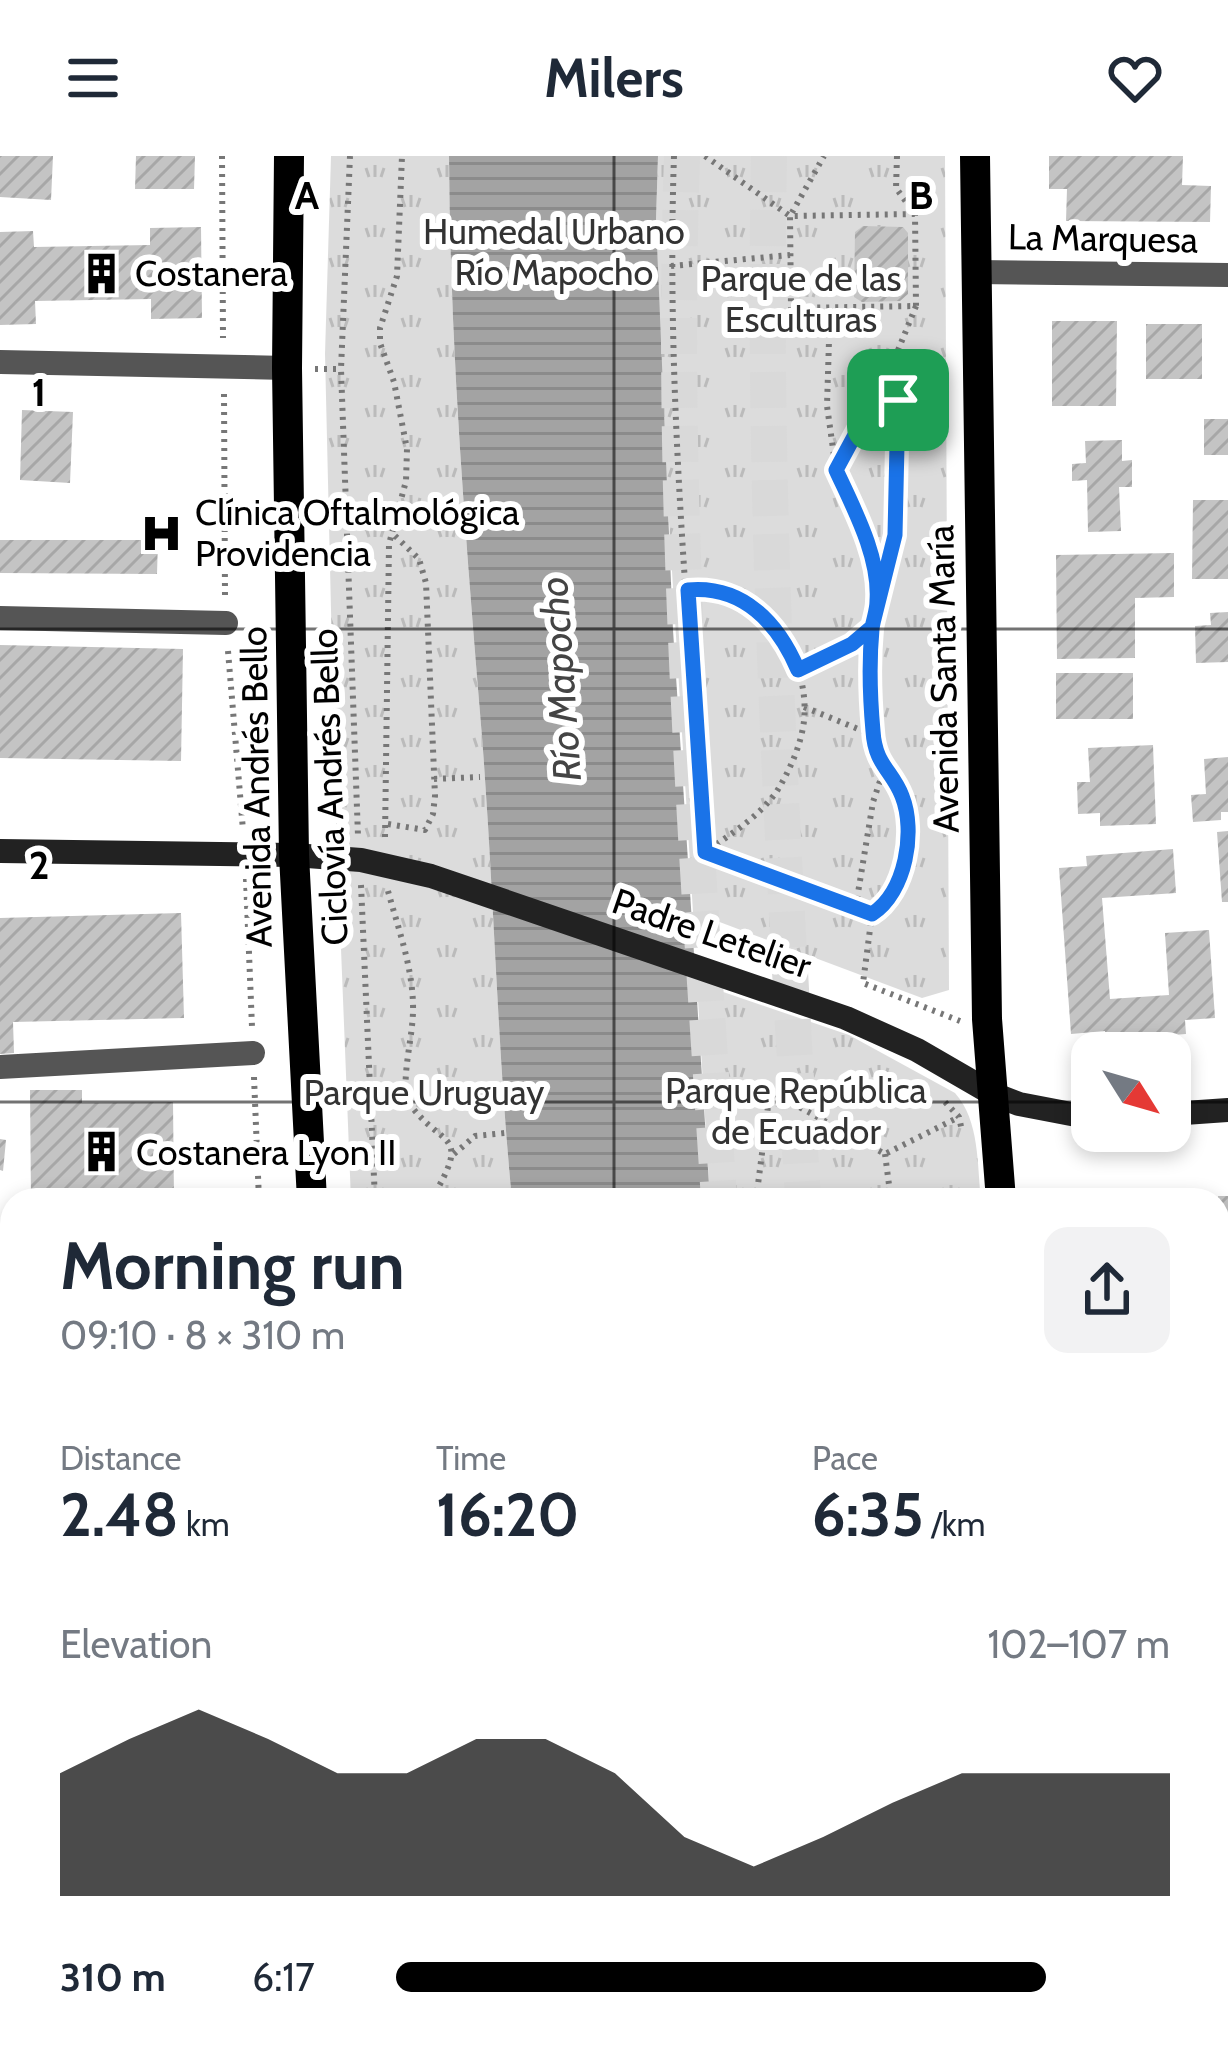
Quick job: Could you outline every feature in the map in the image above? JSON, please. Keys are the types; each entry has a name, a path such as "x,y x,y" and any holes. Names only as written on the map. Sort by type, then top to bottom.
{"main road":[{"name":"Avenida Andrés Bello","path":"289,156 294,855 311,1188"},
{"name":"Avenida Santa María","path":"975,156 987,1019 1000,1188"}],"street":[{"name":"La Marquesa","path":"976,272 1228,275"},
{"path":"0,362 287,368"},
{"path":"0,618 226,623"},
{"name":"Padre Letelier","path":"0,851 294,855 371,862 482,890 713,971 888,1036 993,1094 1071,1115"},
{"path":"0,1067 253,1053"},
{"path":"1191,1113 1228,1110"}],"path":[{"path":"222,156 226,623 244,854 259,1188"},
{"name":"Ciclovía Andrés Bello","path":"350,156 341,369 371,862 375,1188"},
{"path":"402,156 397,276 380,328 407,449 406,481 391,532 387,824 371,862 410,975 413,1009 405,1056 406,1099 444,1135 454,1154 438,1188"},
{"path":"674,156 671,266 705,852"},
{"path":"705,156 790,216 915,214"},
{"path":"824,156 790,216 790,308 916,306"},
{"path":"836,470 890,370 916,306 915,214 896,188 897,156"},
{"path":"671,266 790,255"},
{"path":"830,308 827,406 836,470 862,527 878,600"},
{"path":"858,907 859,878 883,772 873,735 872,627 895,535 898,400 890,370"},
{"path":"387,824 425,830 433,814 434,778 426,584 418,560 391,532"},
{"path":"688,590 722,591 745,601 773,626 798,670 804,707 798,745 777,790 759,812 705,852"},
{"path":"798,670 852,644 872,627"},
{"path":"804,707 873,735"},
{"path":"883,772 904,800 907,834 898,881 872,914 863,983 958,1021 987,1019"},
{"path":"434,778 480,777"},
{"path":"705,852 872,914"},
{"path":"758,1188 770,1091 886,1154"},
{"path":"886,1154 959,1117"},
{"path":"454,1154 476,1136 506,1132"},
{"path":"886,1154 890,1188"}],"green space":[{"name":"Parque Uruguay","path":"331,156 449,156 460,447 511,1188 351,1188 325,354"},
{"name":"Parque de las Esculturas","path":"658,156 945,156 949,990 922,998 693,912 663,425"},
{"name":"Parque República de Ecuador","path":"697,983 849,1035 955,1093 973,1130 980,1188 709,1188"}],"water":[{"name":"Humedal Urbano Río Mapocho","path":"449,156 658,156 656,220 673,630 709,1188 511,1188 452,302"}],"building":[{"path":"0,156 53,156 51,200 0,197"},
{"path":"136,156 195,156 194,189 135,189"},
{"path":"1049,156 1183,156 1182,185 1211,186 1210,222 1066,221 1067,189 1049,189"},
{"path":"863,226 903,227 908,233 908,294 900,301 862,302 854,297 855,232"},
{"name":"Costanera","path":"201,227 202,318 151,319 151,299 35,301 36,324 0,325 0,232 33,231 34,247 150,245 150,228"},
{"path":"1052,321 1117,321 1116,406 1052,406"},
{"path":"1146,324 1202,324 1202,379 1146,379"},
{"path":"22,410 73,412 70,483 20,480"},
{"path":"1204,419 1228,419 1228,455 1204,455"},
{"path":"1122,440 1122,461 1132,460 1132,487 1119,487 1121,531 1088,532 1087,480 1072,481 1072,464 1086,463 1085,441"},
{"path":"1193,500 1228,500 1228,579 1192,579"},
{"path":"0,540 158,540 157,574 0,573"},
{"path":"1174,553 1174,597 1135,598 1135,658 1057,659 1056,555"},
{"path":"1228,612 1228,662 1196,663 1195,626 1211,625 1210,613"},
{"path":"0,645 183,649 181,761 0,758"},
{"path":"1056,673 1133,673 1133,719 1056,719"},
{"path":"1153,745 1156,824 1100,826 1100,813 1078,814 1077,782 1090,782 1088,748"},
{"path":"1228,757 1228,812 1221,812 1221,820 1193,822 1191,795 1206,794 1204,759"},
{"path":"1228,831 1228,902 1222,902 1217,832"},
{"path":"1173,849 1176,893 1102,898 1110,999 1169,995 1165,933 1209,930 1215,1018 1185,1020 1186,1032 1071,1034 1059,868 1087,866 1086,856"},
{"path":"181,913 184,1018 13,1022 14,1053 0,1054 0,918"},
{"name":"Costanera Lyon II","path":"30,1090 82,1090 82,1103 173,1102 174,1188 31,1188"},
{"path":"0,1139 6,1140 3,1171 0,1170"}],"tunnel":[{"path":"682,156 683,548 718,1188"},
{"path":"769,156 771,548 802,1188"}],"place":[{"name":"Costanera","path":"101,273"},
{"name":"Clínica Oftalmológica Providencia","path":"161,533"},
{"name":"Costanera Lyon II","path":"102,1152"}],"route":[{"path":"898,400 890,370 836,470 862,527 878,600 872,627 873,735 883,772 897,786 907,816 906,850 898,881 872,914 705,852 688,590 722,591 745,601 773,626 798,670 860,638 872,627 895,535 898,400"}],"water label":[{"name":"Río Mapocho","path":"560,679"}]}
